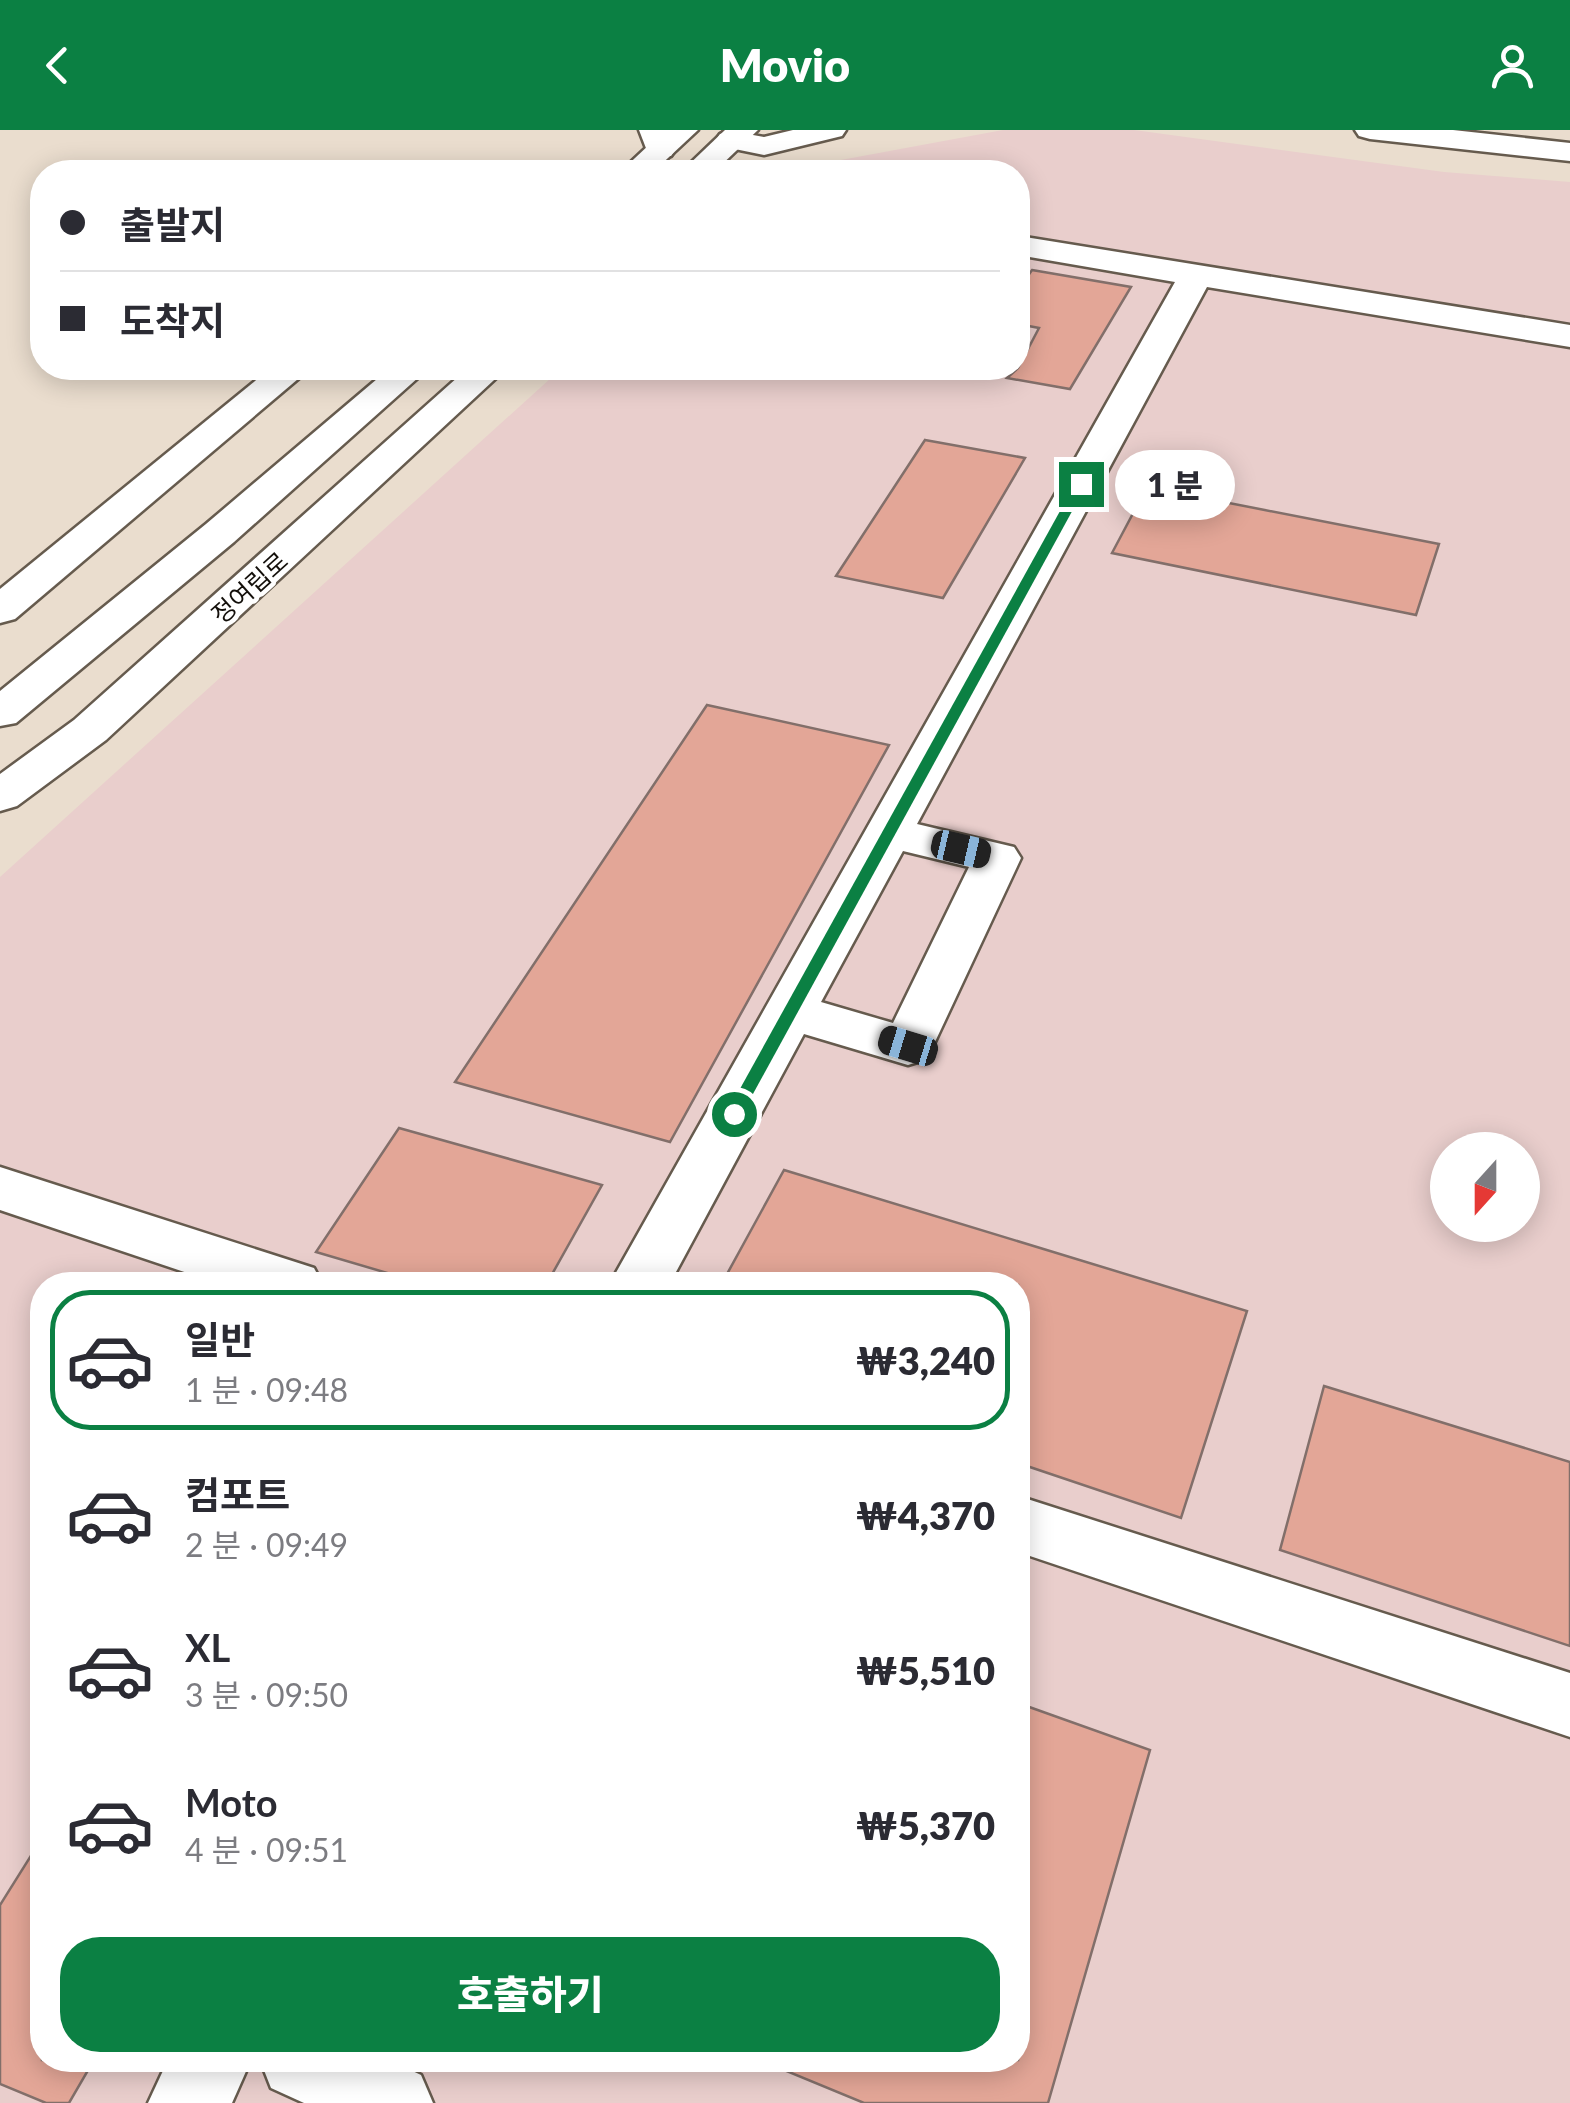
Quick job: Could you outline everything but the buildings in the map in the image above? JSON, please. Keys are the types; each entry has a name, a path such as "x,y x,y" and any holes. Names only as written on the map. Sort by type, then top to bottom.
{"street":[{"path":"709,160 737,135 764,146 831,130"},
{"path":"1370,130 1570,152"},
{"path":"1379,131 1484,132 1570,141"},
{"path":"646,160 666,137"},
{"path":"1030,248 1570,336"},
{"path":"646,1272 1196,275"},
{"path":"0,610 278,380"},
{"name":"정여립로","path":"0,713 42,682 397,380"},
{"name":"정여립로","path":"0,796 90,730 476,380"},
{"path":"0,665 42,682"},
{"path":"790,1011 908,1046 997,858 889,832"},
{"path":"0,1188 254,1272"},
{"path":"1030,1528 1570,1706"},
{"path":"188,2103 205,2072"},
{"path":"325,2072 394,2103"}],"shaded area":[{"path":"1003,130 1134,130 1444,172 1570,182 1570,2103 0,2103 0,877 549,380 1030,380 1030,160 841,160"}],"route":[{"path":"734,1114 1081,484"}]}
